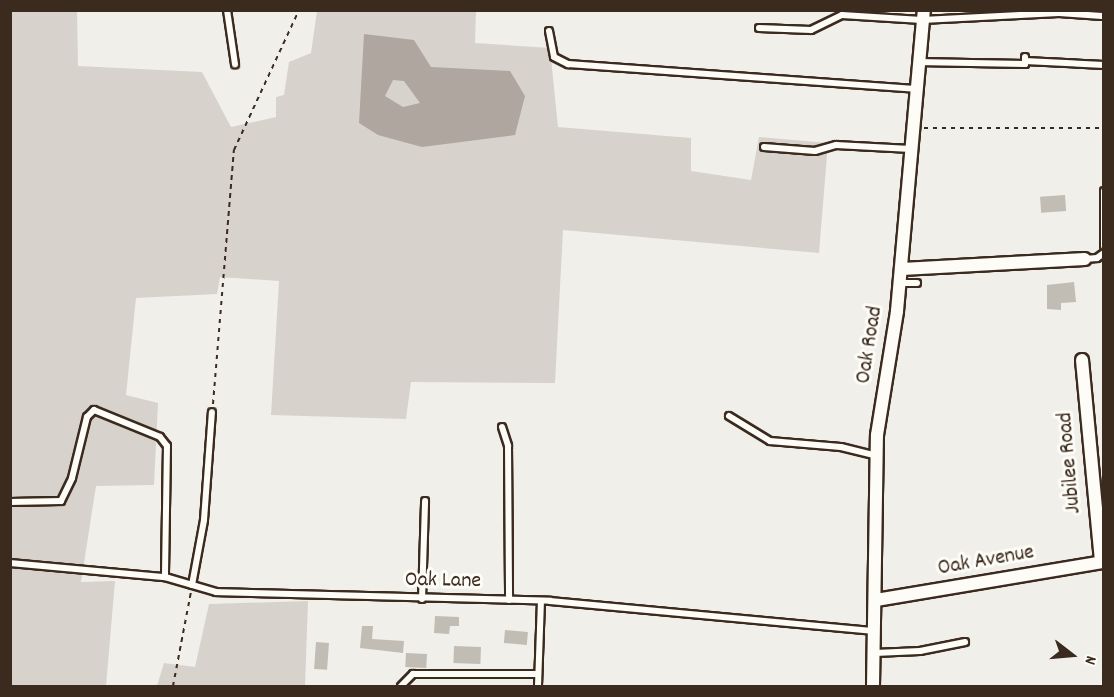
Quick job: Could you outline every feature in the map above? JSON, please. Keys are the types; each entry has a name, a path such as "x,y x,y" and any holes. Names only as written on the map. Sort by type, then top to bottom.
{"street":[{"name":"Oak Road","path":"873,687 876,632 877,456 902,269 917,62 923,15"},
{"path":"902,269 1085,259"},
{"name":"Jubilee Road","path":"1082,360 1102,562"},
{"name":"Oak Avenue","path":"876,600 1102,562"}],"lane":[{"path":"227,10 236,64"},
{"path":"759,28 811,30 842,15 1059,13 1102,16"},
{"path":"549,31 554,57 568,63 915,89"},
{"path":"917,62 1025,59 1104,65"},
{"path":"764,147 815,151 836,145 911,149"},
{"path":"1104,191 1104,246"},
{"path":"1085,259 1097,258 1104,253"},
{"path":"900,283 917,283"},
{"path":"10,502 61,501 72,478 87,417 94,410 160,437 167,446 165,577"},
{"path":"192,585 204,520 212,412"},
{"path":"729,416 770,441 841,447 877,456"},
{"path":"502,428 508,446 509,600"},
{"path":"422,599 425,501"},
{"name":"Oak Lane","path":"10,564 165,577 216,592 541,601 876,632"},
{"path":"538,687 541,601"},
{"path":"875,653 920,651 965,642"},
{"path":"401,687 413,674 538,674"}],"path":[{"path":"212,412 234,150 299,10"},
{"path":"912,128 1104,128"},
{"path":"173,687 192,585"}],"shaded area":[{"path":"10,11 77,11 78,66 202,72 231,127 276,117 276,97 284,95 289,62 311,53 317,11 476,11 475,43 550,48 558,127 691,138 691,171 751,180 759,137 828,143 819,253 563,230 555,383 411,382 406,419 271,415 279,281 220,277 217,294 136,298 126,395 158,403 154,485 96,486 81,582 115,581 106,686 11,686"},
{"path":"364,34 414,40 431,67 510,71 525,96 515,135 422,147 378,135 359,123","holes":["393,80 404,81 420,103 403,107 385,96"]},
{"path":"308,601 305,686 157,686 164,663 195,667 209,604"}],"building":[{"path":"1065,195 1066,211 1041,213 1040,197"},
{"path":"1074,282 1076,302 1061,303 1061,310 1047,309 1047,285"},
{"path":"435,616 459,617 459,626 450,626 449,634 434,633"},
{"path":"362,626 373,626 372,639 404,641 403,653 360,648"},
{"path":"505,630 528,632 527,645 504,643"},
{"path":"316,642 329,643 327,670 314,669"},
{"path":"454,646 481,647 480,664 453,663"},
{"path":"406,653 427,654 426,668 405,667"}]}
